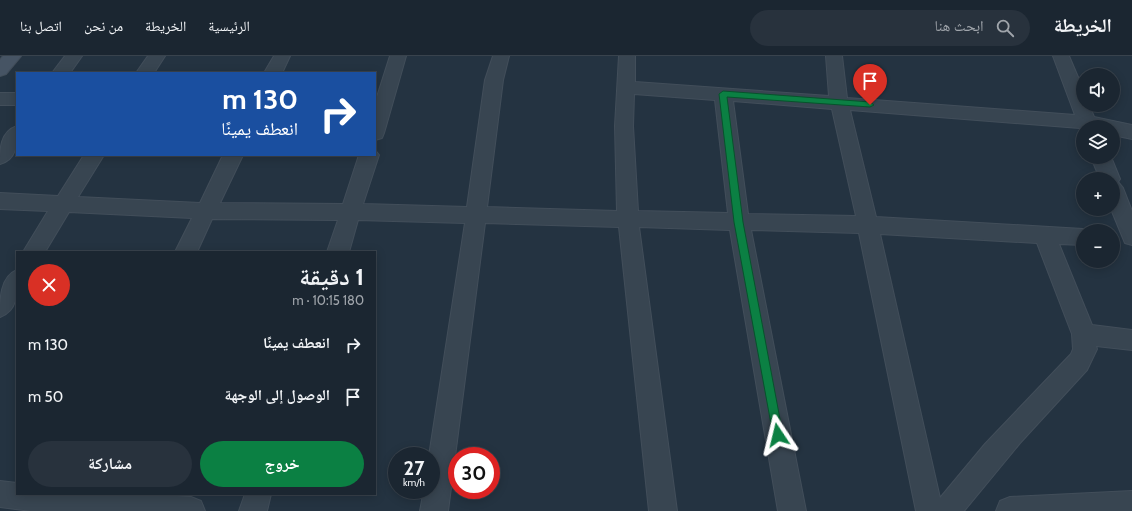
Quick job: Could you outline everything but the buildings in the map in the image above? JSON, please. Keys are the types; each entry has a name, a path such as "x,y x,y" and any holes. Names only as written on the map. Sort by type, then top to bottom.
{"street":[{"path":"0,70 13,56"},
{"path":"62,72 74,56"},
{"path":"146,72 157,56"},
{"path":"274,72 282,56"},
{"path":"376,130 398,56"},
{"path":"434,511 494,80 501,56"},
{"path":"627,56 624,126 628,219 663,511"},
{"path":"834,56 839,102 868,225 930,511"},
{"path":"1061,56 1086,120"},
{"path":"626,87 839,102 1076,123"},
{"path":"723,94 739,222 792,511"},
{"path":"0,99 16,99"},
{"path":"1120,129 1132,132"},
{"path":"0,157 16,134"},
{"path":"35,251 93,156"},
{"path":"186,251 233,156"},
{"path":"338,251 352,212 368,156"},
{"path":"0,201 206,210 352,212 868,225 1076,237"},
{"path":"1120,206 1132,237 1120,237"},
{"path":"947,511 964,488 998,449 1079,362 1085,349 1084,334 1045,236"},
{"path":"0,307 16,281"},
{"path":"1084,334 1132,340"},
{"path":"0,494 62,498 191,511"},
{"path":"253,511 258,495"},
{"path":"1010,511 1132,504"}],"route":[{"path":"778,435 739,222 723,94 870,105"}]}
